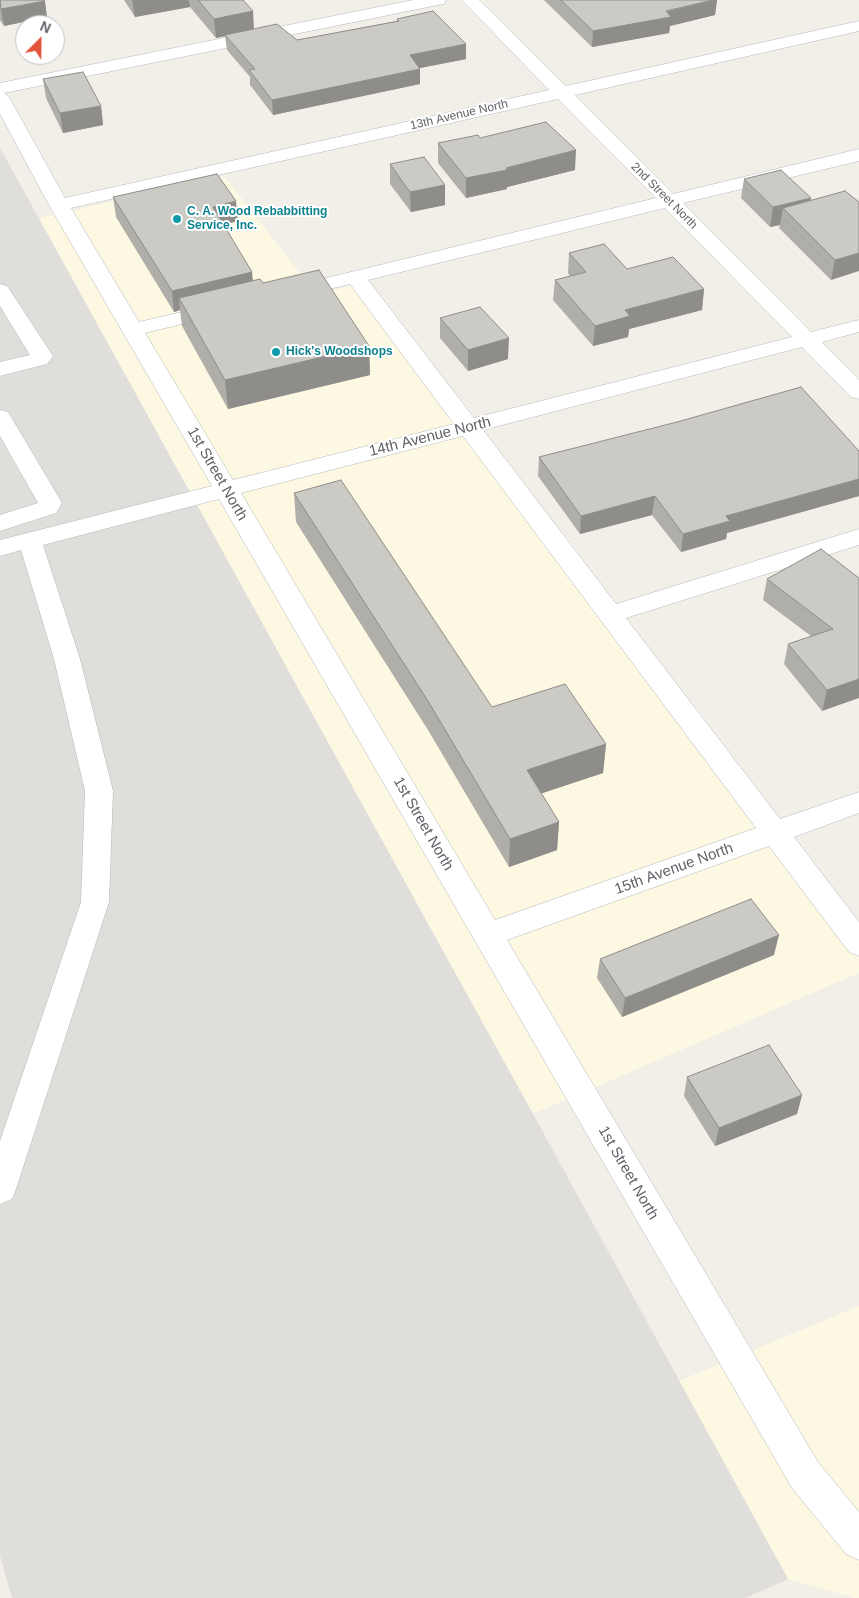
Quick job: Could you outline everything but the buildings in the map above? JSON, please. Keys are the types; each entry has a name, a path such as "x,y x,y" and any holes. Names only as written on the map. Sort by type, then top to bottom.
{"street":[{"path":"0,88 438,0"},
{"name":"2nd Street North","path":"470,0 859,392"},
{"name":"13th Avenue North","path":"60,205 859,26"},
{"name":"1st Street North","path":"0,97 133,330 806,1475 859,1541"},
{"path":"278,295 859,155"},
{"path":"355,277 470,426 859,944"},
{"path":"0,290 42,356 39,359 0,369"},
{"path":"133,330 239,304"},
{"name":"14th Avenue North","path":"0,548 859,326"},
{"path":"0,417 50,503 48,508 0,523"},
{"path":"610,614 859,538"},
{"path":"0,1189 95,902 99,791 68,659 30,540"},
{"name":"15th Avenue North","path":"488,935 859,802"}],"shaded area":[{"path":"0,148 788,1579 746,1598 12,1598 0,1556"},
{"path":"225,177 316,294 357,284 859,957 859,973 533,1114 39,218"},
{"path":"859,1306 859,1598 855,1598 788,1579 679,1381"}],"place":[{"name":"C. A. Wood Rebabbitting Service, Inc.","path":"177,219"},
{"name":"Hick's Woodshops","path":"276,352"}]}
